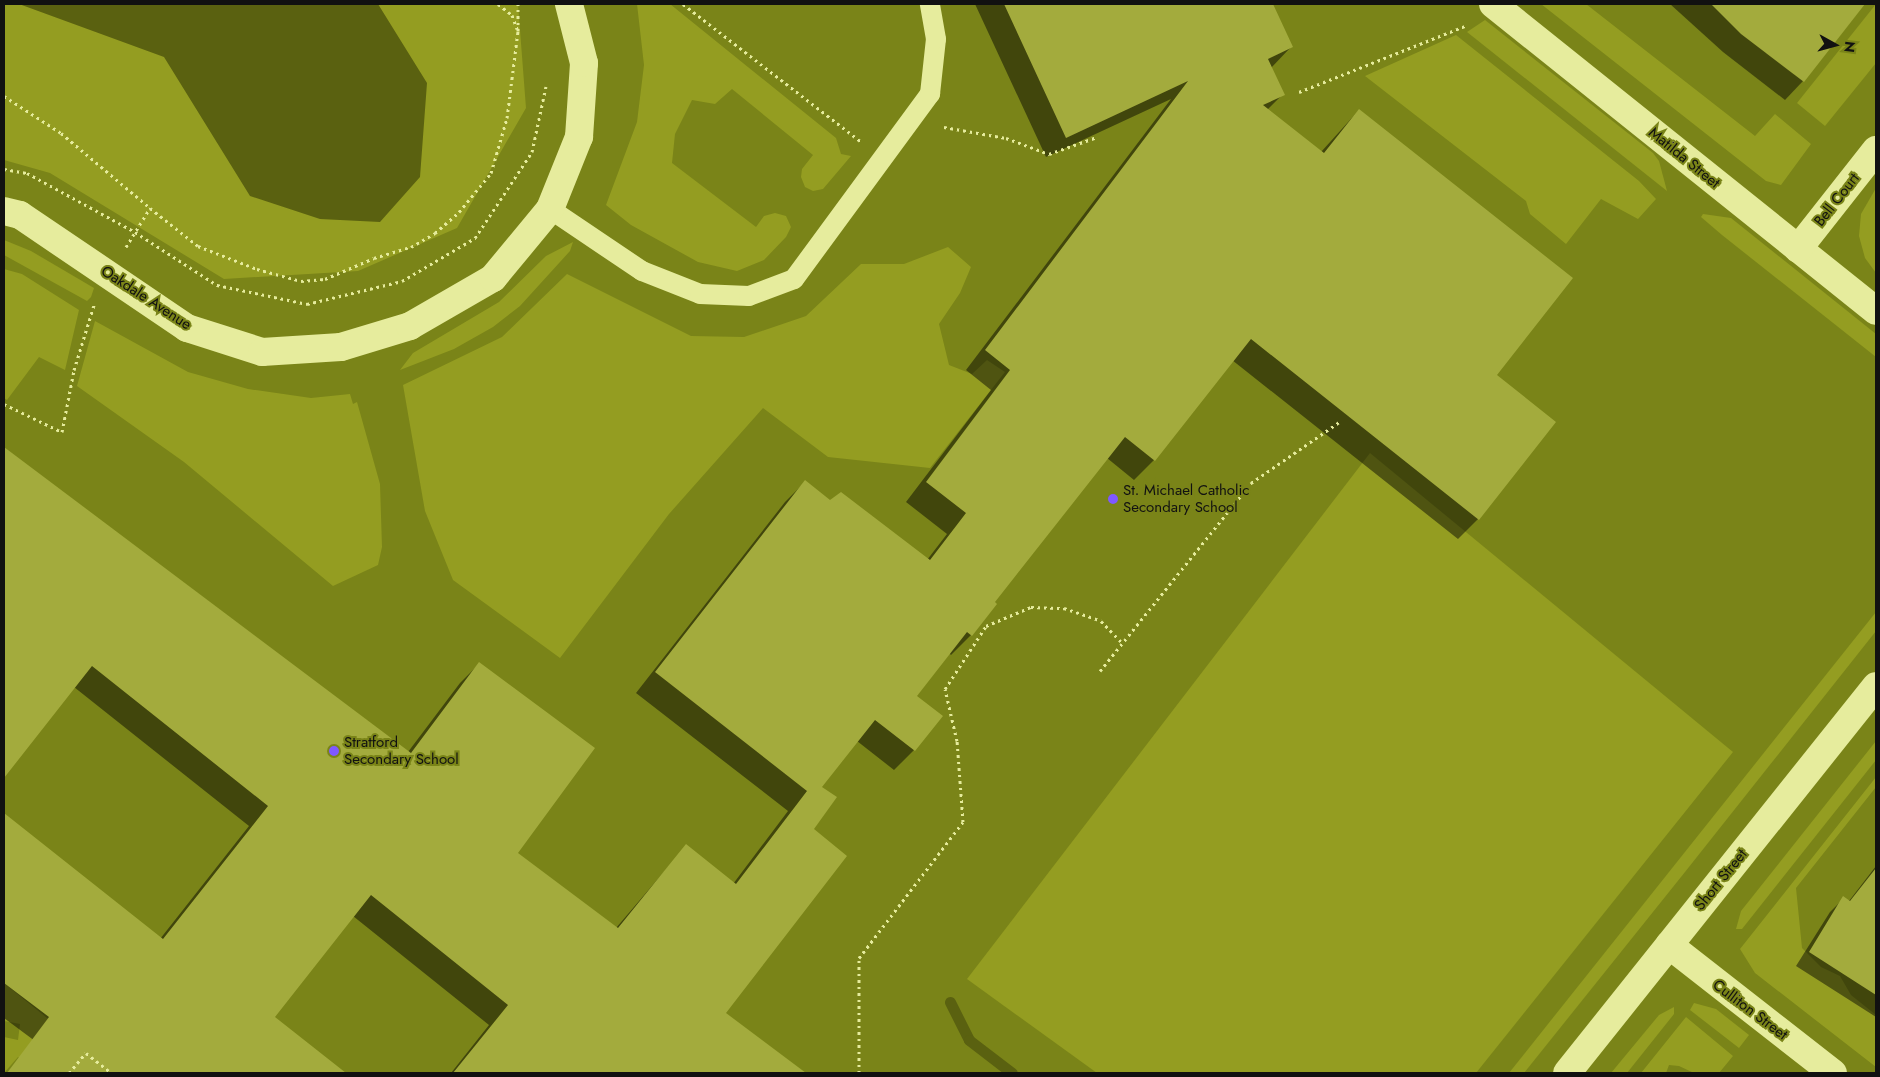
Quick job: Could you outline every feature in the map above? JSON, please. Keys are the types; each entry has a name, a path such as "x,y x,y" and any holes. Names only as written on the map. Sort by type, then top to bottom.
{"street":[{"name":"Oakdale Avenue","path":"4,211 20,215 187,328 262,352 341,347 410,326 493,278 550,208 578,137 584,63 569,4"},
{"name":"Matilda Street","path":"1496,6 1876,311"},
{"name":"Bell Court","path":"1798,249 1876,150"},
{"name":"Short Street","path":"1566,1073 1876,686"},
{"name":"Culliton Street","path":"1669,945 1832,1073"}],"lane":[{"path":"550,208 642,271 700,294 749,296 794,278 930,94 936,39 930,4"}],"path":[{"path":"498,4 512,15 518,31"},
{"path":"4,96 62,133 198,246 256,269 301,281 326,279 374,258 411,247 435,233 459,212 491,173 507,118 518,31 518,4"},
{"path":"683,4 882,158"},
{"path":"1299,92 1456,31 1496,6"},
{"path":"4,169 28,173 135,232 217,285 307,304 402,281 475,238 532,152 548,78"},
{"path":"910,120 1006,138 1049,154 1097,137"},
{"path":"4,404 62,432 74,370 91,309 150,208"},
{"path":"1100,670 1251,483 1341,421"},
{"path":"859,1073 860,958 963,822 958,741 945,689 986,626 1031,607 1064,608 1101,621 1122,643"},
{"path":"69,1073 86,1052 112,1073"}],"shaded area":[{"path":"4,4 518,4 526,108 457,228 358,271 224,279 50,173 4,160"},
{"path":"19,4 378,4 427,83 420,177 380,222 320,219 250,196 164,57"},
{"path":"637,4 670,4 836,138 841,154 851,156 823,189 813,191 805,187 801,177 802,169 813,155 732,89 715,104 692,100 675,134 672,163 756,227 764,216 775,213 786,216 791,227 786,237 764,260 737,271 698,262 631,225 606,205 637,122 644,65"},
{"path":"1541,4 1586,4 1755,136 1775,114 1811,144 1781,185 1766,181"},
{"path":"1876,4 1876,63 1825,126 1797,103"},
{"path":"1485,20 1653,153 1659,161 1667,191 1467,32"},
{"path":"1456,35 1639,181 1656,199 1638,219 1601,199 1566,244 1530,214 1526,201 1365,76"},
{"path":"1876,188 1876,273 1865,258 1859,236 1861,214"},
{"path":"1703,214 1731,218 1876,334 1876,357 1722,235 1701,217"},
{"path":"4,240 31,251 94,288 91,297 87,301 4,255"},
{"path":"573,242 570,251 520,306 493,327 454,349 400,370 413,353 499,302 546,256"},
{"path":"948,247 971,267 960,293 939,324 949,365 972,374 987,360 1005,372 930,468 828,457 763,408 669,514 560,658 453,580 425,511 403,385 502,337 567,274 691,336 744,337 806,316 861,264 904,264"},
{"path":"4,269 22,274 79,310 65,370 39,357 7,400 4,398"},
{"path":"95,321 188,372 248,389 311,398 350,394 353,404 357,402 380,484 382,547 378,565 333,586 184,462 77,386"},
{"path":"1370,453 1733,752 1476,1073 1097,1073 967,979"},
{"path":"1876,612 1876,631 1685,872 1524,1073 1509,1073"},
{"path":"1876,741 1876,760 1742,929 1736,929 1741,911"},
{"path":"1876,777 1876,787 1796,888 1802,948 1821,967 1840,976 1851,995 1876,1015 1876,1067 1755,973 1740,949"},
{"path":"4,983 68,1035 74,1052 58,1073 45,1073 18,1057 4,1073 4,1037 18,1040 20,1024 4,1021"},
{"path":"1694,1003 1716,1009 1749,1035 1739,1048 1690,1010"},
{"path":"1674,1007 1674,1014 1627,1073 1611,1073 1659,1015"},
{"path":"1686,1017 1733,1056 1719,1073 1694,1073 1679,1066 1669,1065 1666,1073 1641,1073"}],"building":[{"path":"1004,4 1273,4 1293,47 1268,59 1285,95 1263,105 1324,153 1359,109 1573,278 1497,375 1556,422 1479,520 1251,339 1155,461 1125,437 995,602 997,604 972,636 967,632 917,696 943,716 915,751 875,720 822,787 837,797 814,829 847,856 726,1013 806,1073 453,1073 508,1005 371,895 275,1017 346,1073 7,1073 49,1017 4,983 4,813 163,939 268,806 92,666 4,778 4,447 411,753 479,662 595,748 518,853 618,928 686,844 736,884 807,791 655,672 805,480 830,500 841,492 930,560 966,513 926,482 1010,370 985,350 1188,81 1066,138"},
{"path":"1711,4 1865,4 1804,82 1741,34"},
{"path":"1876,868 1876,995 1809,952 1843,896 1850,901"}],"waterway":[{"path":"950,1002 969,1040 1012,1073"}],"place":[{"name":"St. Michael Catholic Secondary School","path":"1113,499"},
{"name":"Stratford Secondary School","path":"334,751"}]}
